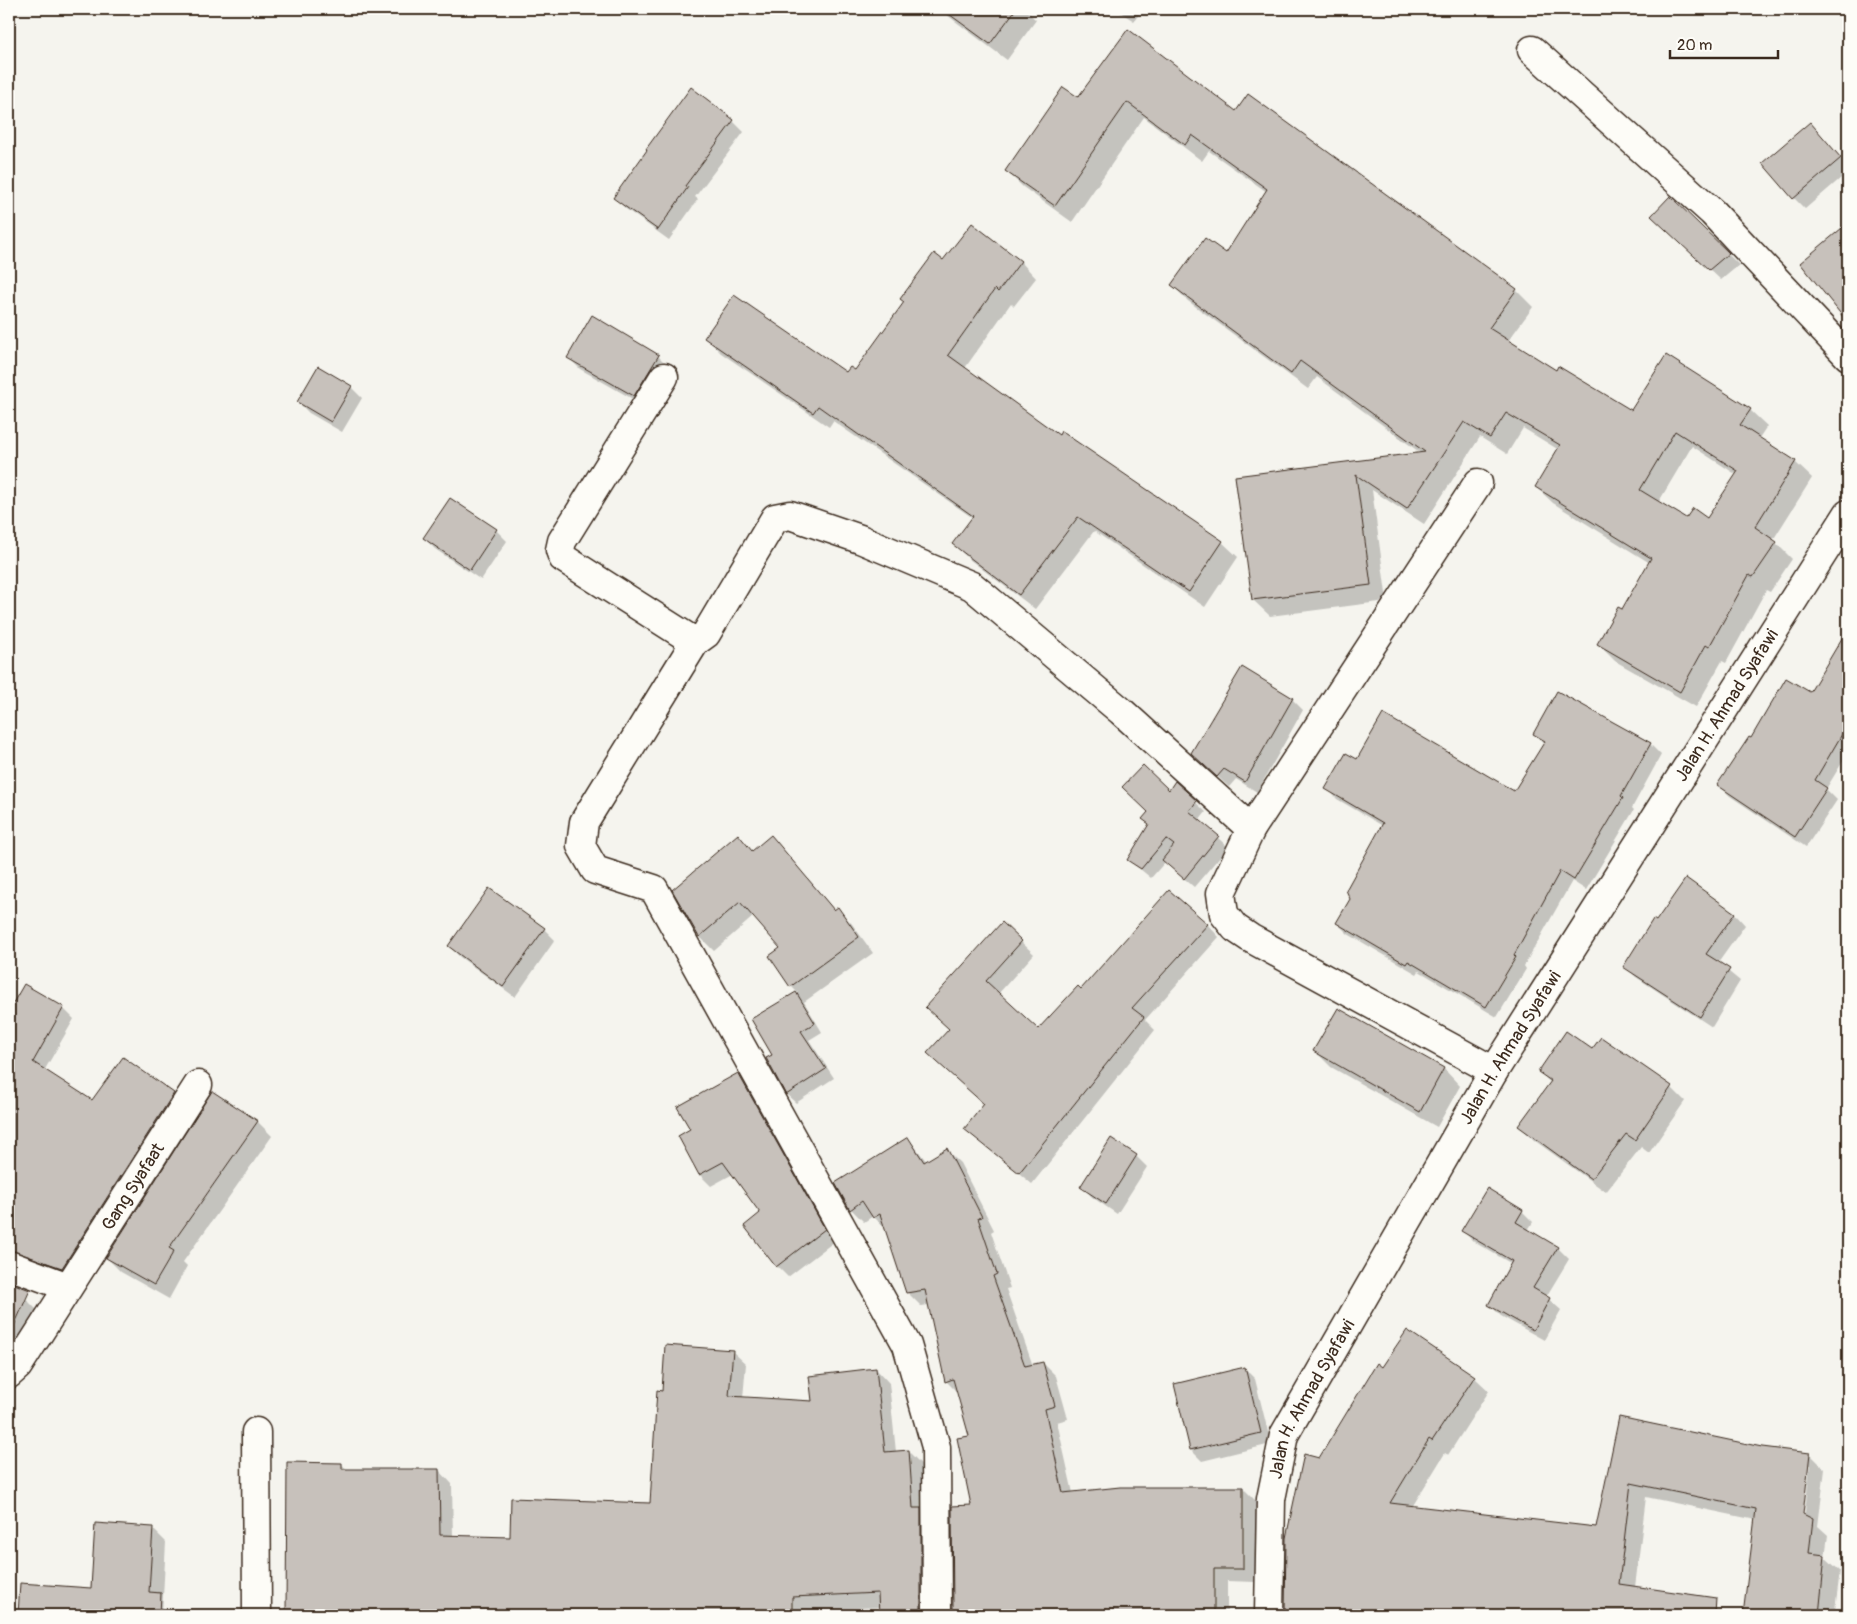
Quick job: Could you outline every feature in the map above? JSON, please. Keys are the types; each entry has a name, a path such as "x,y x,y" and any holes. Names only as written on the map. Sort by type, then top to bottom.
{"street":[{"path":"1532,50 1712,212 1848,356"},
{"path":"664,377 562,540 560,550 563,558 695,642"},
{"path":"1478,483 1250,829 1221,893 1224,914 1235,928 1494,1071"},
{"name":"Jalan H. Ahmad Syafawi","path":"1269,1615 1271,1499 1284,1435 1494,1071 1848,514"},
{"path":"938,1615 936,1446 907,1345 654,889 596,870 581,846 584,822 695,642 706,634 774,518 790,515 860,539 972,586 1121,711 1250,829"},
{"name":"Gang Syafaat","path":"9,1374 18,1366 198,1085"},
{"path":"9,1265 68,1288"},
{"path":"256,1432 257,1615"}],"building":[{"path":"942,9 1016,9 990,44"},
{"path":"1128,29 1236,111 1248,94 1517,289 1489,328 1556,370 1558,366 1631,410 1666,355 1751,409 1740,425 1796,461 1755,527 1777,542 1753,577 1749,575 1709,647 1706,645 1680,692 1597,644 1618,607 1622,609 1651,558 1535,487 1560,445 1506,413 1490,438 1464,422 1407,509 1356,475 1371,585 1252,600 1235,476 1425,452 1300,361 1291,374 1171,285 1205,238 1226,253 1267,189 1192,135 1185,145 1127,102 1055,206 1005,171 1063,87 1078,97","holes":["1675,431 1738,471 1707,518 1693,508 1686,518 1640,490"]},
{"path":"691,87 734,120 685,186 688,187 658,230 613,198"},
{"path":"1810,122 1841,158 1793,199 1762,163"},
{"path":"1670,196 1729,253 1709,270 1651,216"},
{"path":"972,223 1021,261 998,292 995,289 948,355 1059,435 1061,431 1223,541 1189,592 1078,517 1019,595 952,544 973,516 818,406 813,413 704,338 734,295 846,372 850,367 855,370 904,302 900,299 934,253 943,260"},
{"path":"1848,223 1848,323 1800,263"},
{"path":"592,315 659,355 634,396 567,358"},
{"path":"318,366 352,386 331,422 297,402"},
{"path":"450,498 497,529 470,570 423,538"},
{"path":"1848,628 1848,724 1815,780 1827,788 1795,837 1717,785 1749,737 1751,738 1786,678 1810,692"},
{"path":"1242,667 1293,698 1245,782 1224,769 1217,777 1191,753"},
{"path":"1557,691 1651,743 1621,796 1623,798 1574,880 1560,871 1514,955 1516,957 1486,1007 1408,961 1406,964 1336,923 1350,899 1346,890 1383,823 1325,789 1346,753 1357,759 1383,714 1514,791 1545,741 1533,734"},
{"path":"1143,765 1169,790 1175,781 1197,801 1189,811 1219,836 1184,879 1162,860 1174,845 1166,839 1141,869 1127,860 1149,824 1142,819 1148,812 1122,787"},
{"path":"738,834 752,851 771,835 834,910 838,907 859,937 790,987 769,956 780,948 740,902 699,937 672,890"},
{"path":"1686,878 1735,913 1706,954 1730,969 1700,1017 1623,967 1653,919 1656,921"},
{"path":"489,888 545,928 503,987 448,946"},
{"path":"1169,890 1208,924 1132,1008 1144,1017 1019,1173 964,1129 984,1104 927,1053 949,1029 925,1007 1002,922 1022,941 986,981 1038,1029 1078,986 1081,989"},
{"path":"24,984 64,1007 33,1062 92,1100 123,1057 174,1093 62,1268 9,1250 9,1010"},
{"path":"796,992 815,1023 801,1031 826,1069 786,1095 766,1058 772,1055 751,1019"},
{"path":"1338,1008 1444,1068 1420,1112 1313,1051"},
{"path":"1566,1031 1592,1049 1601,1037 1672,1086 1635,1140 1626,1134 1591,1179 1518,1126 1551,1081 1538,1072"},
{"path":"738,1073 825,1229 776,1267 744,1226 760,1213 723,1162 699,1175 678,1136 690,1129 677,1107"},
{"path":"212,1091 258,1121 169,1248 174,1251 154,1285 106,1258"},
{"path":"908,1137 924,1162 947,1148 982,1217 978,1218 997,1274 993,1276 1025,1366 1043,1362 1055,1406 1045,1409 1063,1493 1120,1487 1243,1487 1243,1569 1214,1569 1214,1615 963,1615 963,1611 953,1612 952,1506 971,1505 957,1438 969,1436 953,1379 945,1382 925,1290 906,1293 880,1214 873,1218 862,1201 850,1210 835,1183"},
{"path":"1111,1138 1137,1155 1106,1204 1080,1187"},
{"path":"1487,1188 1523,1210 1516,1222 1558,1247 1533,1288 1550,1298 1533,1330 1488,1305 1512,1261 1461,1231"},
{"path":"9,1282 30,1290 9,1337"},
{"path":"1407,1330 1475,1376 1432,1441 1429,1439 1390,1503 1596,1527 1619,1417 1762,1447 1810,1453 1803,1514 1813,1519 1809,1553 1825,1555 1819,1615 1743,1615 1756,1509 1631,1483 1619,1584 1716,1598 1715,1615 1285,1615 1286,1538 1304,1454 1319,1458 1377,1363 1382,1367"},
{"path":"665,1345 733,1350 729,1396 812,1401 809,1376 876,1368 885,1452 909,1450 913,1508 921,1508 921,1613 879,1615 878,1593 792,1597 792,1615 286,1615 287,1462 342,1463 342,1469 439,1469 440,1535 510,1537 511,1498 650,1503 657,1390 662,1391"},
{"path":"1245,1367 1261,1433 1190,1450 1174,1384"},
{"path":"95,1523 153,1527 149,1592 161,1593 160,1615 18,1615 20,1583 91,1588"}]}
